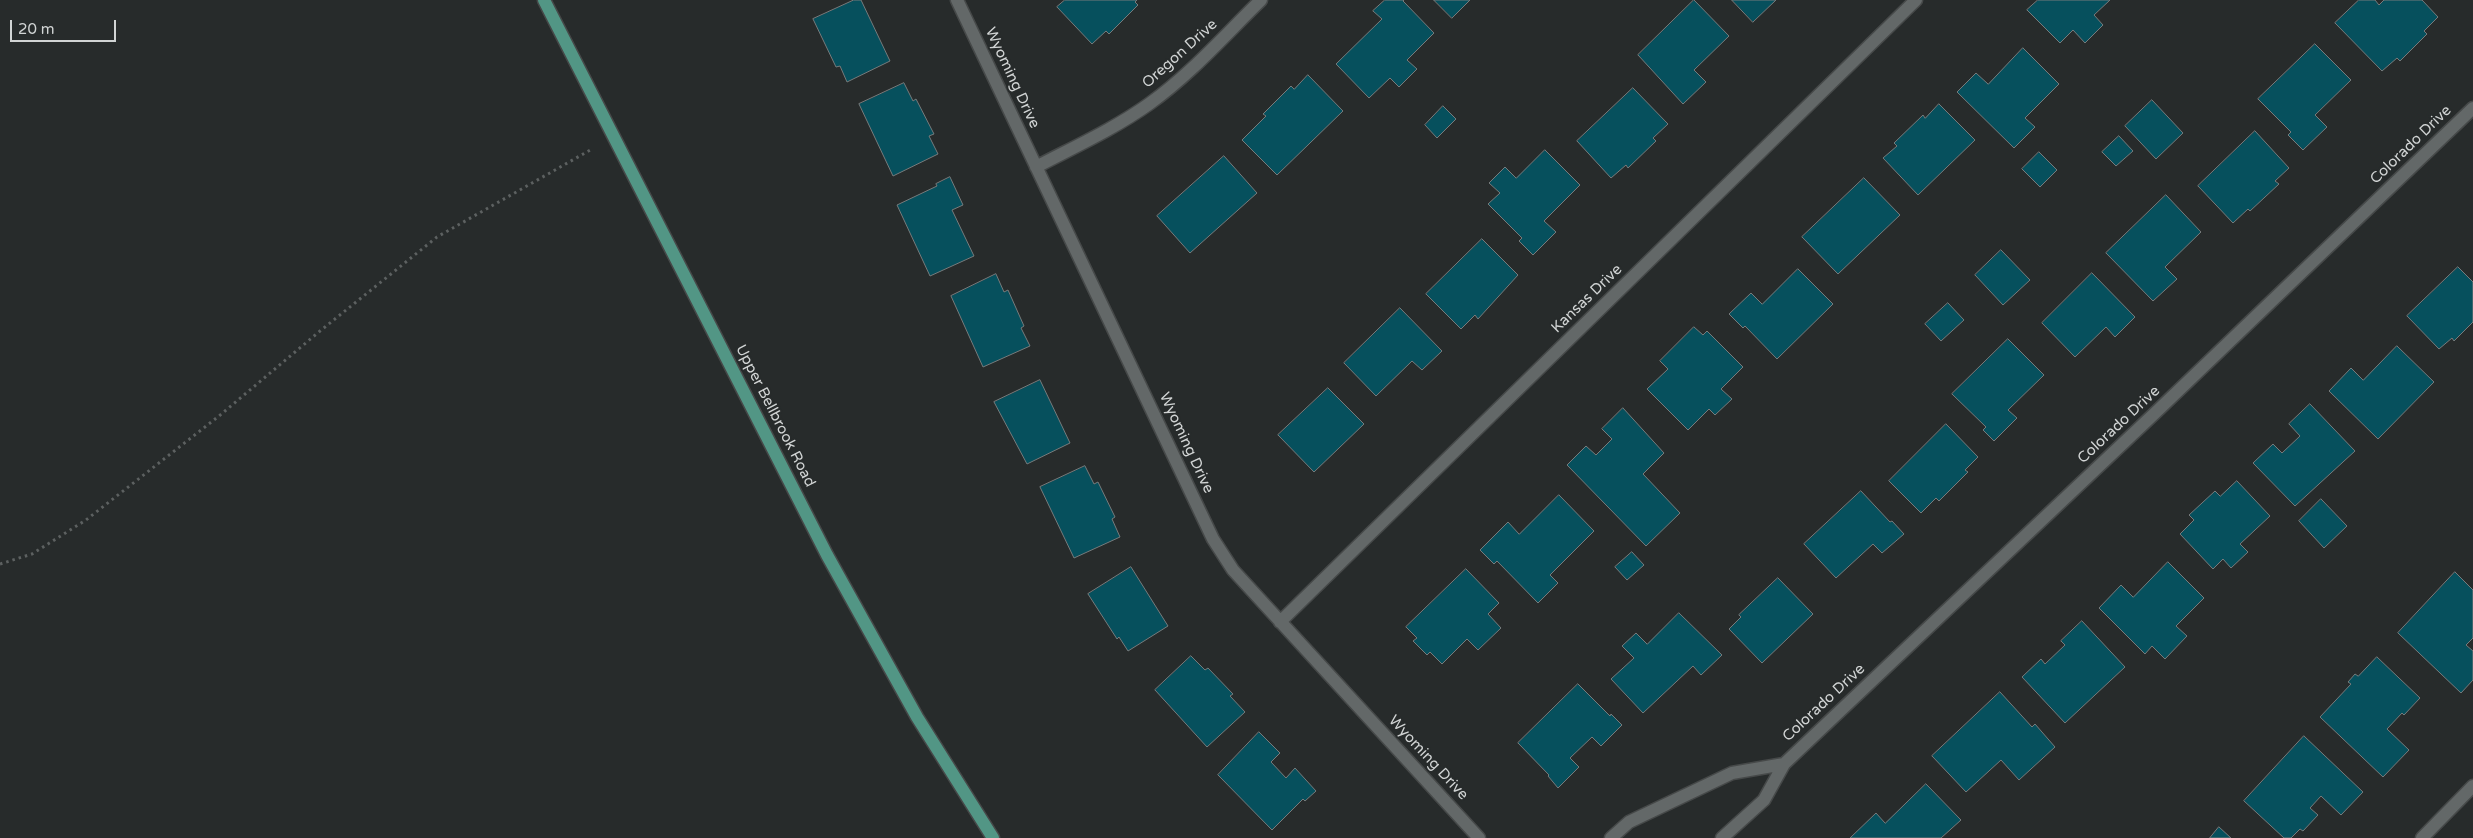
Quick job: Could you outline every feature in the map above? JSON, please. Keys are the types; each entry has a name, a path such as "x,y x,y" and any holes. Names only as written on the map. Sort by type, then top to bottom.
{"main road":[{"name":"Upper Bellbrook Road","path":"544,0 828,555 917,717 993,838"}],"street":[{"name":"Wyoming Drive","path":"957,0 1213,539 1233,570 1479,838"},
{"name":"Oregon Drive","path":"1036,166 1117,125 1149,104 1180,80 1261,0"},
{"name":"Kansas Drive","path":"1280,622 1916,0"},
{"name":"Colorado Drive","path":"1722,838 1764,800 1784,764 2162,408 2473,108"},
{"name":"Colorado Drive","path":"1611,838 1629,822 1732,773 1784,764"},
{"path":"2422,838 2473,786"}],"path":[{"path":"0,564 32,554 86,520 219,416 320,331 437,237 614,136"}],"building":[{"path":"854,0 861,0 890,61 847,82 840,66 836,67 813,19"},
{"path":"1065,0 1137,0 1135,2 1138,5 1109,34 1106,31 1092,44 1057,7"},
{"path":"1385,0 1404,0 1434,33 1407,60 1417,69 1399,87 1390,78 1369,98 1336,64 1382,19 1373,11"},
{"path":"1434,0 1470,0 1452,18"},
{"path":"1694,0 1729,36 1694,70 1706,82 1683,104 1638,55"},
{"path":"1732,0 1776,0 1753,22"},
{"path":"2038,0 2110,0 2094,15 2103,25 2085,43 2073,30 2060,43 2027,10"},
{"path":"2359,0 2375,0 2379,5 2384,0 2422,0 2438,17 2424,31 2427,34 2400,61 2397,58 2382,71 2335,23"},
{"path":"2315,44 2351,80 2315,115 2327,127 2303,150 2288,135 2291,132 2258,99"},
{"path":"2023,48 2059,84 2025,118 2035,127 2014,148 1957,92 1976,73 1988,84"},
{"path":"1308,75 1343,111 1277,175 1242,140 1266,116 1263,114 1291,86 1294,89"},
{"path":"904,83 913,101 916,99 934,134 929,136 938,154 893,176 859,104"},
{"path":"1633,88 1668,124 1653,138 1656,141 1628,168 1626,165 1611,178 1577,141"},
{"path":"2152,100 2183,133 2156,159 2125,126"},
{"path":"1939,104 1975,140 1918,195 1883,158 1897,146 1894,143 1923,115 1925,118"},
{"path":"1443,106 1456,119 1437,138 1425,125"},
{"path":"2255,131 2289,168 2275,181 2279,184 2250,211 2248,209 2233,223 2198,186"},
{"path":"2119,136 2133,151 2116,166 2102,152"},
{"path":"1545,150 1580,185 1544,221 1556,232 1533,255 1519,241 1522,238 1488,204 1500,193 1489,183 1505,167 1516,178"},
{"path":"2039,152 2057,170 2040,187 2022,169"},
{"path":"1224,156 1257,193 1190,253 1157,216"},
{"path":"950,177 963,205 952,210 974,256 930,276 897,205 937,186 936,184"},
{"path":"1864,178 1900,215 1838,274 1802,237"},
{"path":"2166,195 2201,232 2165,267 2177,279 2153,301 2106,253"},
{"path":"1482,239 1518,275 1478,319 1475,315 1461,329 1426,294"},
{"path":"2001,250 2030,280 2003,305 1975,275"},
{"path":"2458,267 2473,282 2473,322 2454,341 2452,338 2439,349 2407,316"},
{"path":"1798,269 1833,304 1777,359 1745,326 1743,328 1729,314 1751,293 1762,304"},
{"path":"2092,273 2135,317 2115,337 2106,327 2075,357 2042,323"},
{"path":"996,274 1004,292 1008,290 1024,326 1021,328 1030,346 983,367 951,296"},
{"path":"1948,303 1964,320 1941,341 1925,324"},
{"path":"1400,308 1442,351 1422,370 1412,361 1376,396 1344,363"},
{"path":"1694,327 1703,335 1707,331 1743,367 1721,389 1732,399 1715,415 1709,409 1688,430 1647,389 1668,369 1660,361"},
{"path":"2008,339 2044,375 2008,410 2017,418 1994,441 1983,430 1986,427 1952,394"},
{"path":"2397,346 2434,382 2378,439 2329,391 2351,368 2363,380"},
{"path":"1040,380 1070,443 1027,464 994,402"},
{"path":"1328,388 1364,424 1314,472 1278,435"},
{"path":"2310,404 2355,451 2295,506 2253,463 2273,444 2282,453 2300,436 2289,424"},
{"path":"1623,408 1664,453 1643,474 1680,513 1646,546 1567,465 1586,446 1596,455 1612,439 1602,429"},
{"path":"1946,424 1978,457 1965,470 1968,472 1939,501 1936,498 1921,513 1889,481"},
{"path":"1085,466 1094,484 1098,482 1115,517 1112,519 1120,537 1074,558 1040,487"},
{"path":"2237,481 2270,516 2240,544 2248,552 2231,568 2223,559 2213,569 2180,534 2194,520 2189,515 2215,491 2220,496"},
{"path":"1861,491 1904,534 1882,553 1873,544 1836,578 1804,544"},
{"path":"1559,495 1594,531 1550,575 1558,583 1538,603 1497,561 1494,564 1480,550 1508,522 1519,534"},
{"path":"2321,499 2347,526 2324,548 2299,521"},
{"path":"1632,552 1644,565 1627,580 1615,567"},
{"path":"2168,562 2204,598 2176,626 2187,636 2165,659 2152,646 2145,654 2099,608 2121,585 2133,597"},
{"path":"1131,567 1168,626 1128,651 1119,637 1117,639 1088,594"},
{"path":"1466,569 1499,603 1488,614 1501,628 1478,650 1467,639 1442,664 1430,652 1427,655 1413,641 1417,638 1406,627"},
{"path":"2455,572 2473,590 2473,638 2466,645 2473,651 2473,680 2461,693 2398,633"},
{"path":"1778,578 1813,614 1762,663 1729,629 1741,617 1739,615"},
{"path":"1679,613 1722,655 1701,675 1693,666 1643,713 1611,679 1634,658 1622,646 1636,633 1647,644"},
{"path":"2082,621 2125,667 2065,723 2022,677 2041,659 2045,664 2065,645 2061,641"},
{"path":"1191,656 1205,670 1208,668 1233,694 1230,696 1245,712 1207,747 1155,690"},
{"path":"2377,657 2420,698 2387,729 2409,750 2383,777 2320,717 2351,684 2348,682 2355,674 2358,676"},
{"path":"1578,684 1610,716 1611,714 1622,725 1601,746 1592,737 1570,758 1579,767 1558,788 1549,775 1518,743"},
{"path":"2000,692 2032,727 2035,724 2055,747 2019,780 2001,760 1966,792 1932,756"},
{"path":"1259,732 1280,753 1271,762 1286,778 1295,768 1316,791 1305,801 1303,799 1272,830 1218,775"},
{"path":"2304,736 2363,792 2341,815 2321,796 2310,808 2318,815 2303,831 2300,829 2291,838 2284,838 2244,801"},
{"path":"1926,784 1961,820 1941,838 1850,838 1876,813 1885,823"},
{"path":"2219,827 2231,838 2210,838"}]}
